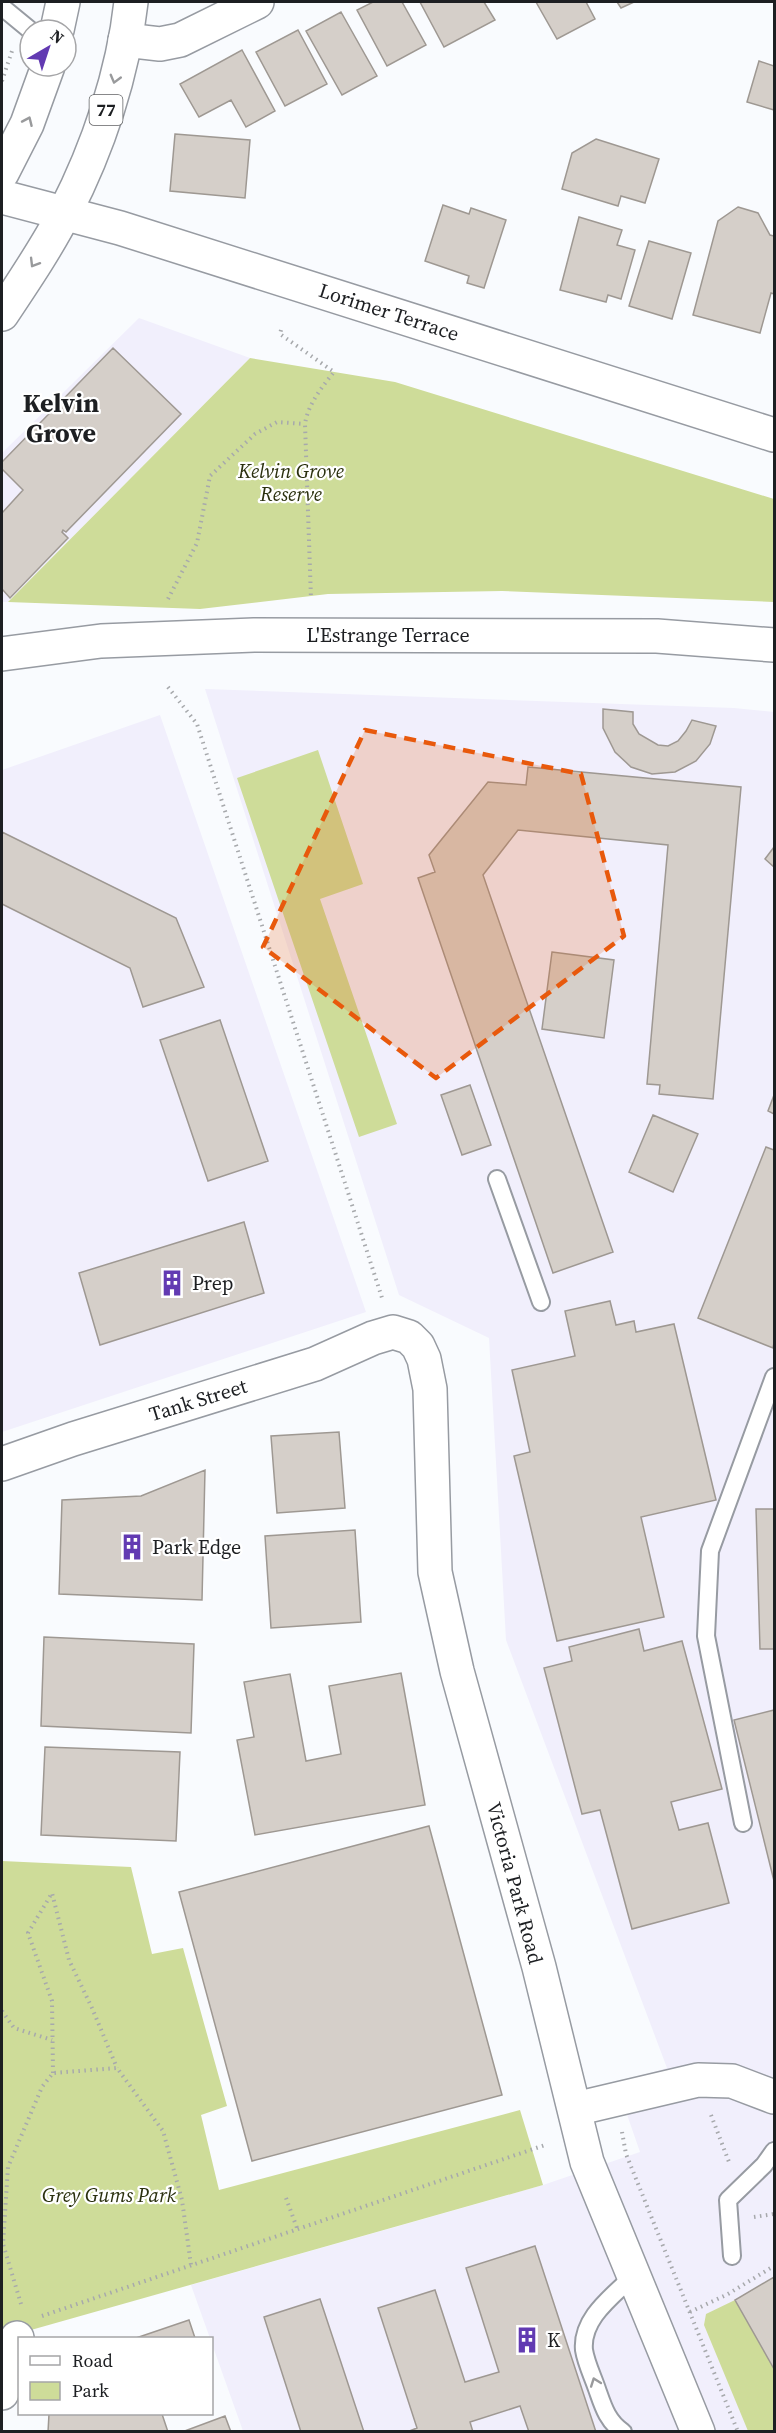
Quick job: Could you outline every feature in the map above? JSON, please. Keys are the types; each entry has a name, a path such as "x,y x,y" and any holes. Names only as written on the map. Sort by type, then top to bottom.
{"street":[{"path":"60,18 63,2"},
{"name":"77","path":"2,314 65,213 97,137 109,103 125,40 131,2"},
{"path":"125,40 160,44 180,40 257,2"},
{"path":"2,173 27,124 44,78"},
{"name":"Lorimer Terrace","path":"2,196 376,308 774,435"},
{"name":"L'Estrange Terrace","path":"2,654 101,641 254,635 657,636 774,645"},
{"name":"Tank Street","path":"2,1464 73,1439 315,1364 373,1338 393,1332"},
{"name":"Victoria Park Road","path":"393,1332 409,1337 418,1346 427,1369 432,1407 433,1551 438,1592 590,2171 698,2432"},
{"path":"575,2109 698,2079 732,2081 774,2097"},
{"path":"19,2337 22,2327"},
{"path":"2,2393 18,2340"}],"lane":[{"path":"2,7 18,20"},
{"path":"497,1179 541,1302"},
{"path":"743,1823 706,1636 710,1551 774,1377"},
{"path":"732,2256 728,2200 764,2165 774,2151"},
{"path":"622,2432 613,2424 605,2411 584,2346 587,2330 595,2314 633,2276"}],"path":[{"path":"281,330 280,334 334,372 316,395 306,416 305,424 311,599"},
{"path":"168,599 197,543 210,476 255,434 277,422 305,424"},
{"path":"168,687 196,724 393,1332"},
{"path":"191,2265 182,2200 163,2131 117,2068 69,1960 52,1893 28,1933 52,2001 53,2073 42,2087 8,2167 3,2244 22,2327 297,2228 545,2145"},
{"path":"2,2011 14,2028 52,2040"},
{"path":"53,2073 117,2068"},
{"path":"617,2099 626,2154 738,2432"},
{"path":"710,2112 733,2171 746,2183"},
{"path":"286,2198 297,2228"},
{"path":"690,2312 729,2294 774,2266"}],"highlighted area":[{"path":"365,730 581,774 624,936 436,1078 263,947"}],"shaded area":[{"path":"139,318 250,358 8,602 2,602 2,453"},
{"path":"205,689 734,708 774,712 774,2431 243,2431 213,2347 213,2337 210,2337 191,2285 543,2185 640,2152 616,2083 667,2068 506,1640 489,1338 399,1295"},
{"path":"160,715 366,1312 2,1432 2,770"}],"green space":[{"name":"Kelvin Grove Reserve","path":"250,358 395,382 774,499 774,602 502,591 328,594 200,609 8,602"},
{"path":"318,750 363,884 320,899 397,1124 359,1137 237,778"},
{"name":"Grey Gums Park","path":"2,1861 131,1867 152,1954 183,1948 227,2106 201,2115 219,2190 520,2110 543,2185 31,2330 2,2329"},
{"path":"735,2300 774,2369 774,2431 748,2431 704,2325 706,2314"}],"building":[{"path":"373,2 402,2 426,45 387,66 357,10"},
{"path":"420,2 484,2 495,20 444,47"},
{"path":"536,2 586,2 595,19 557,39"},
{"path":"617,2 634,2 621,8"},
{"path":"341,12 377,76 342,95 306,31"},
{"path":"298,30 327,84 285,106 256,52"},
{"path":"242,50 275,111 246,127 231,100 199,117 180,84"},
{"path":"759,61 774,66 774,110 747,102"},
{"path":"175,134 250,140 245,198 170,191"},
{"path":"596,139 659,159 645,203 621,196 618,206 562,189 572,153"},
{"path":"443,205 469,214 471,208 506,220 484,288 467,283 469,276 425,261"},
{"path":"738,207 758,213 770,235 774,236 774,294 771,293 760,333 693,315 718,221"},
{"path":"579,217 622,230 617,245 635,250 621,299 608,295 606,302 560,290"},
{"path":"649,241 691,253 672,319 629,306"},
{"path":"113,348 181,414 66,532 63,530 62,532 68,538 10,598 2,589 2,513 23,490 2,469 2,462"},
{"path":"603,709 633,712 633,724 639,734 658,745 668,746 678,741 692,720 716,726 710,744 696,761 675,772 652,774 631,767 615,752 603,728"},
{"path":"528,767 741,787 713,1099 659,1094 660,1085 647,1084 668,845 518,830 483,875 613,1252 553,1273 418,878 435,872 429,855 488,782 526,785"},
{"path":"2,832 176,918 204,987 143,1007 130,968 2,904"},
{"path":"774,847 774,867 765,859"},
{"path":"552,952 614,960 604,1038 542,1029"},
{"path":"220,1020 268,1161 208,1181 160,1040"},
{"path":"470,1085 491,1145 462,1155 441,1095"},
{"path":"774,1095 774,1114 768,1111"},
{"path":"653,1115 698,1134 673,1192 629,1172"},
{"path":"766,1147 774,1150 773,1348 698,1318"},
{"name":"Prep","path":"244,1222 264,1293 100,1345 79,1273"},
{"path":"610,1301 616,1325 634,1321 636,1332 674,1324 716,1500 641,1517 664,1617 557,1641 514,1456 530,1452 512,1370 575,1356 565,1311"},
{"path":"339,1432 345,1508 277,1513 271,1436"},
{"name":"Park Edge","path":"205,1470 202,1600 59,1594 62,1500 141,1496"},
{"path":"756,1509 774,1509 774,1649 760,1649"},
{"path":"355,1530 361,1622 271,1628 265,1536"},
{"path":"639,1629 644,1651 682,1641 722,1789 671,1802 679,1830 708,1823 729,1903 632,1929 600,1810 582,1814 544,1668 572,1661 569,1647"},
{"path":"44,1637 194,1644 191,1733 41,1726"},
{"path":"401,1673 425,1805 255,1835 237,1740 254,1737 244,1682 290,1674 306,1761 341,1754 329,1686"},
{"path":"774,1710 774,1881 734,1720"},
{"path":"45,1747 180,1752 176,1841 41,1835"},
{"path":"429,1826 502,2095 252,2161 179,1892"},
{"name":"K","path":"535,2246 596,2432 529,2432 520,2406 470,2422 473,2432 407,2432 417,2428 378,2308 435,2290 465,2382 499,2372 466,2268"},
{"path":"774,2277 774,2369 735,2300"},
{"path":"320,2299 364,2432 301,2432 264,2317"},
{"path":"189,2320 195,2337 139,2337"},
{"path":"49,2415 162,2415 168,2432 48,2432"},
{"path":"225,2416 231,2432 182,2432"}],"place":[{"name":"Prep","path":"172,1283"},
{"name":"Park Edge","path":"132,1547"},
{"name":"K","path":"527,2340"}],"district":[{"name":"Kelvin Grove","path":"61,418"}]}
